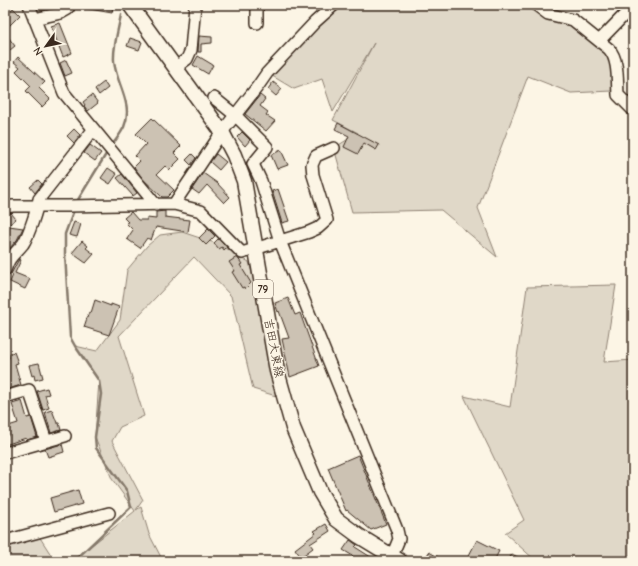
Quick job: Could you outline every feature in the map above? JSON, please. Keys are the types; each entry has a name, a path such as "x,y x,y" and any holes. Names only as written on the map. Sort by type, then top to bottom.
{"main road":[{"name":"吉田大東線","path":"130,5 222,132 234,155 244,181 277,371 293,428 320,492 336,518 359,536 396,559"}],"street":[{"path":"29,5 64,93 156,205"},
{"path":"34,19 61,13 68,9 69,5"},
{"path":"176,67 187,58 191,50 195,5"},
{"path":"257,5 257,23"},
{"path":"174,204 222,132 267,73 315,22 334,5"},
{"path":"536,5 548,14 573,20 600,40 612,52 615,60 618,95 633,110"},
{"path":"600,40 633,6"},
{"path":"214,98 235,115 267,147 253,164 261,181 280,241 397,530 399,539 396,559"},
{"path":"5,270 8,259 23,243 39,199 93,130"},
{"path":"8,208 174,204 201,211 242,253 309,232 318,228 327,220 313,175 312,165 316,156 334,148"},
{"path":"5,397 29,390 46,442"},
{"path":"5,453 65,436"},
{"path":"5,541 109,513"}],"shaded area":[{"path":"339,5 537,5 567,21 598,44 612,64 615,86 611,91 571,93 528,76 478,208 497,257 441,210 352,212 334,148 358,133 333,120 374,43 333,112 322,79 294,89 269,74"},
{"path":"182,232 221,245 249,262 255,285 276,396 253,389 231,296 194,257 119,336 144,416 120,427 112,441 143,500 136,510 141,507 149,534 163,561 74,561 135,511 112,479 95,437 99,381 75,346 97,351 120,320 127,270 147,246 160,235"},
{"path":"616,285 604,362 633,360 633,561 536,561 505,533 524,520 464,396 510,407 527,287"},
{"path":"37,533 55,561 5,561 5,546 7,544"}],"building":[{"path":"85,5 113,5 112,13 84,8"},
{"path":"13,8 20,15 5,30 5,17"},
{"path":"60,23 72,53 63,57 51,26"},
{"path":"5,33 15,46 5,54"},
{"path":"199,36 212,37 212,43 201,44 201,52 198,52"},
{"path":"130,38 142,42 139,50 127,46"},
{"path":"198,56 213,65 208,74 193,65"},
{"path":"18,57 45,82 39,88 50,99 42,107 26,91 31,86 16,71 20,67 14,62"},
{"path":"66,60 72,73 65,76 60,63"},
{"path":"104,82 108,88 99,95 95,89"},
{"path":"273,82 282,89 276,96 268,89"},
{"path":"92,95 98,103 88,111 83,102"},
{"path":"260,95 265,99 260,106 268,112 266,115 275,121 266,131 245,114"},
{"path":"152,118 181,146 174,153 180,159 169,170 165,166 157,174 174,190 167,197 162,197 143,179 134,167 140,161 135,156 146,144 136,134"},
{"path":"338,123 379,145 376,150 364,143 358,154 344,147 349,136 335,129"},
{"path":"74,129 80,135 74,143 67,136"},
{"path":"242,132 250,140 245,146 237,137"},
{"path":"90,145 101,153 95,161 84,153"},
{"path":"281,150 288,165 277,169 271,155"},
{"path":"192,154 196,158 191,165 186,160"},
{"path":"216,154 226,162 219,170 210,162"},
{"path":"108,168 117,174 110,184 101,178"},
{"path":"203,173 217,183 230,197 224,203 207,185 199,194 192,189"},
{"path":"122,174 137,193 133,196 117,178"},
{"path":"38,180 42,184 35,193 30,187"},
{"path":"278,189 289,221 282,223 272,191"},
{"path":"165,211 165,217 190,220 188,232 156,227 151,240 147,238 140,248 127,239 133,230 126,223 128,222 124,218 131,212 138,220 147,220 147,218 156,219 156,212"},
{"path":"11,213 16,219 5,228 5,217"},
{"path":"74,222 81,224 77,237 69,235"},
{"path":"9,226 23,228 17,240 8,250 5,247 10,238 7,238"},
{"path":"208,229 215,236 206,245 199,238"},
{"path":"218,239 227,247 224,250 222,247 219,249 214,243"},
{"path":"82,241 88,246 86,248 94,254 86,263 72,253"},
{"path":"237,257 251,283 245,289 244,287 242,288 232,272 235,271 229,262"},
{"path":"19,259 21,260 15,273 30,279 25,289 10,282 13,275 11,274"},
{"path":"288,298 295,315 300,313 319,366 290,377 282,339 289,338 275,303"},
{"path":"95,300 111,306 111,304 119,307 109,335 84,327 89,312 91,313"},
{"path":"14,352 18,363 15,364 21,385 5,390 5,359 9,358 8,354"},
{"path":"39,363 43,378 35,380 34,375 32,376 29,365"},
{"path":"47,388 49,394 45,395 49,408 43,410 37,391"},
{"path":"22,401 27,418 31,417 37,437 27,440 26,438 5,445 5,437 8,436 5,427 18,423 12,404"},
{"path":"52,410 61,430 51,433 45,412"},
{"path":"62,444 64,452 48,457 45,449"},
{"path":"358,455 386,524 371,530 347,510 346,511 328,468"},
{"path":"78,490 82,504 54,512 50,498"},
{"path":"326,524 330,531 310,544 313,548 301,557 295,549 316,533 314,531"},
{"path":"350,540 357,545 355,547 377,561 354,561 351,559 353,556 343,550"},
{"path":"477,540 499,551 494,561 466,561"},
{"path":"429,552 438,557 436,561 424,561"},
{"path":"512,554 525,561 508,561"}],"waterway":[{"path":"112,145 123,129 127,119 126,102 115,69 114,61 115,44 121,15"},
{"path":"76,203 108,151"},
{"path":"74,210 65,234 70,337 99,381 101,394 95,437 96,448 127,491 131,507 74,561"}]}
